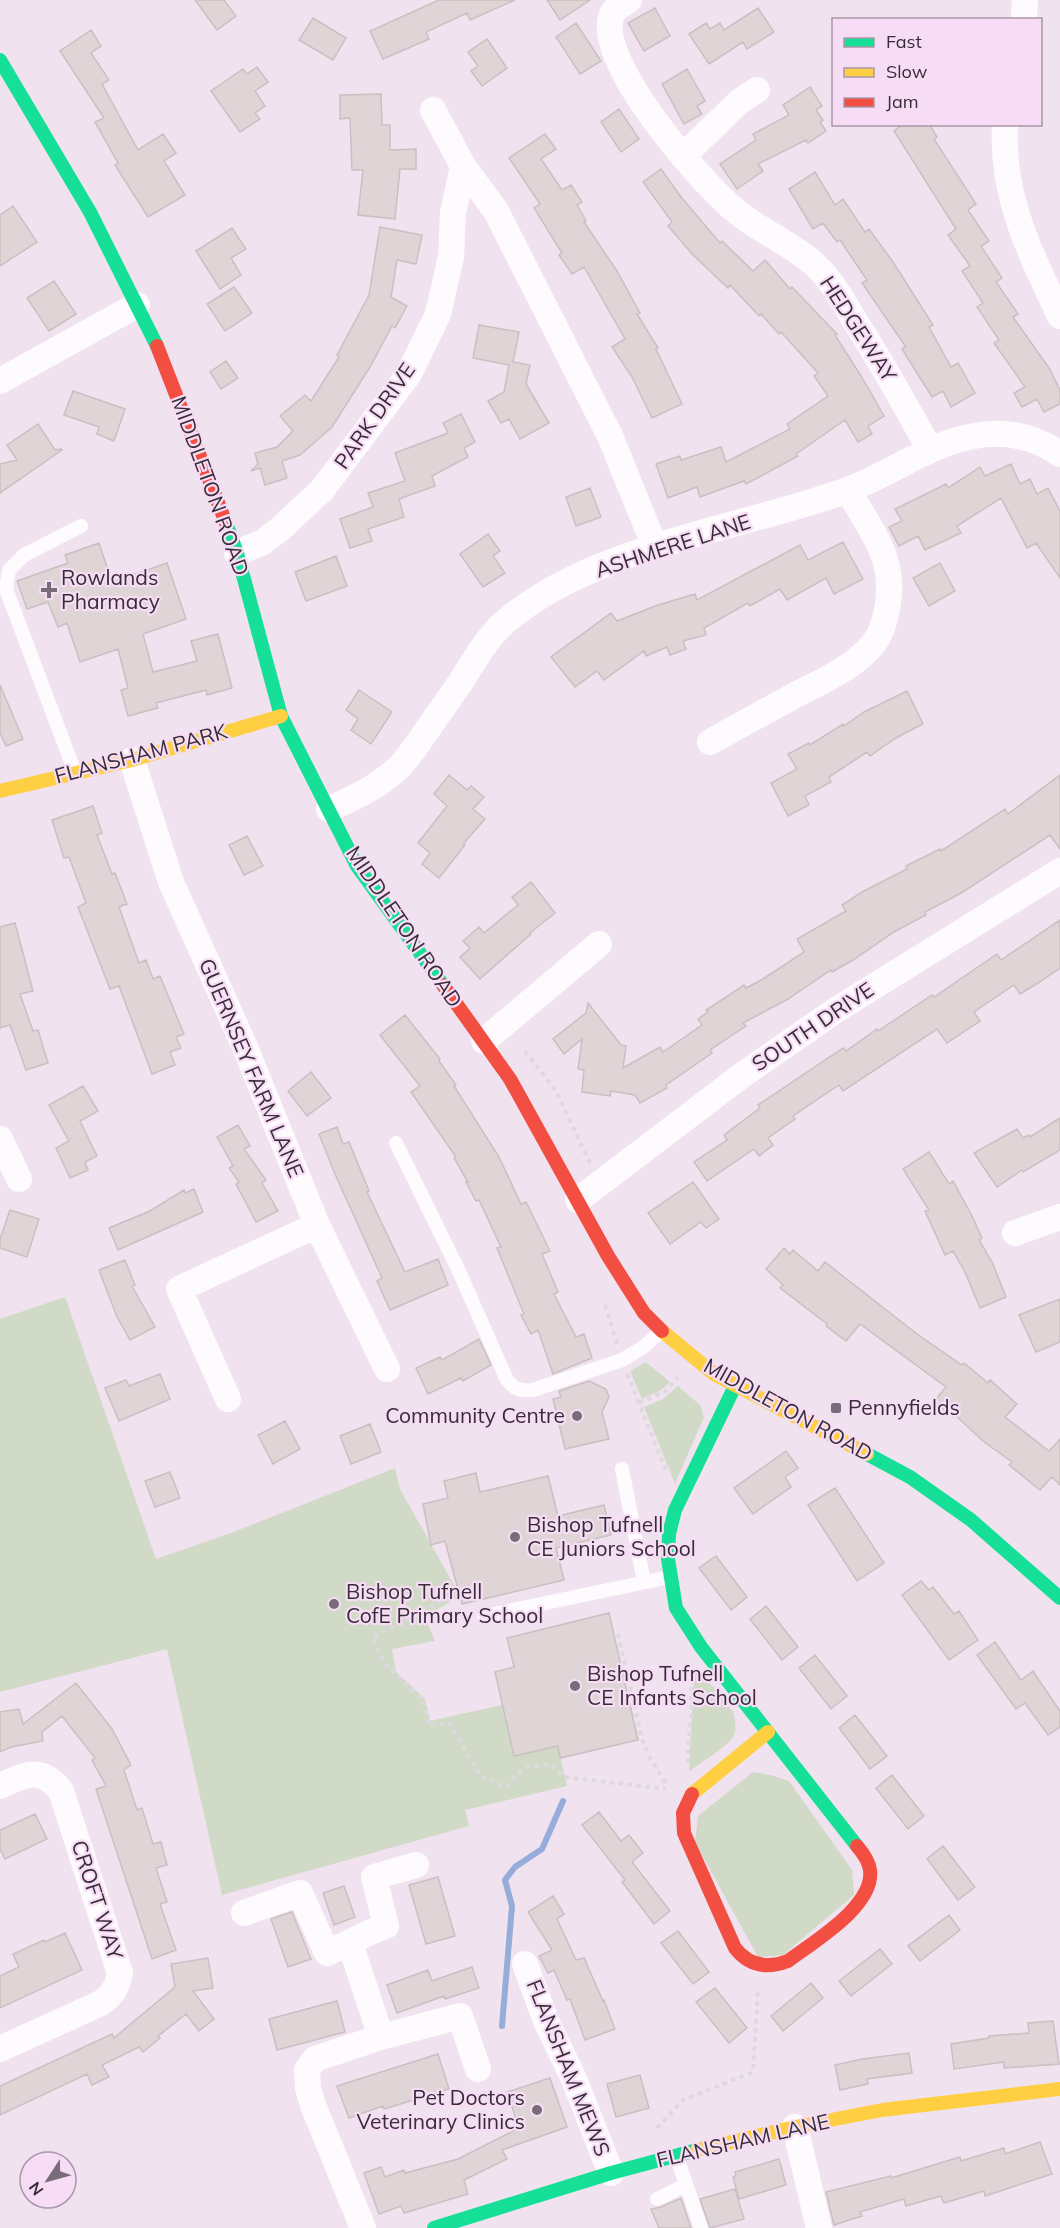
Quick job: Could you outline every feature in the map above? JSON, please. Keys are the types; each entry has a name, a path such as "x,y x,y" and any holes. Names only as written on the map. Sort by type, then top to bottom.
{"main road":[{"name":"MIDDLETON ROAD","path":"0,60 90,212 161,354 237,553 281,716 357,866 510,1079 628,1289 644,1313 714,1374 910,1477 971,1520 1060,1598"},
{"name":"FLANSHAM PARK","path":"0,791 132,760 281,716"},
{"path":"735,1386 679,1501 669,1534 670,1577 676,1608 688,1628 856,1844 866,1858 870,1872 869,1885 856,1907 788,1961 777,1965 760,1965 743,1958 735,1948 684,1833 681,1820 684,1806 692,1795 768,1732"},
{"name":"FLANSHAM LANE","path":"434,2228 611,2173 795,2127 882,2110 1060,2090"}],"street":[{"name":"HEDGEWAY","path":"629,0 615,11 610,25 617,62 643,103 708,187 738,214 801,253 822,272 888,373 930,450"},
{"path":"1024,18 1025,0"},
{"path":"683,156 740,101 757,90"},
{"path":"433,110 464,166 496,211 610,436 655,547"},
{"path":"1005,126 1004,149 1007,180 1019,224 1052,278 1060,316"},
{"name":"PARK DRIVE","path":"237,553 263,542 322,490 409,374 438,314 451,257 453,213 464,166"},
{"path":"0,381 137,305"},
{"name":"ASHMERE LANE","path":"329,809 357,797 382,782 401,766 487,641 505,622 557,588 596,568 655,547 789,510 848,490 930,450 973,436 1002,433 1032,439 1060,454"},
{"path":"710,742 842,669 863,654 878,636 886,613 887,568 880,549 848,490"},
{"name":"GUERNSEY FARM LANE","path":"132,760 171,882 245,1047 318,1225 387,1369"},
{"name":"SOUTH DRIVE","path":"578,1200 741,1076 836,1010 1060,871"},
{"path":"484,1041 599,944"},
{"path":"0,1139 19,1179"},
{"path":"1015,1233 1060,1217"},
{"path":"228,1399 179,1289 318,1225"},
{"name":"CROFT WAY","path":"0,1785 21,1776 34,1774 46,1776 61,1791 120,1973 117,1987 111,1996 101,2003 0,2049"},
{"path":"244,1912 300,1893 327,1953 350,1943 366,1932 386,1926 374,1877 416,1865"},
{"path":"350,1943 381,2037"},
{"name":"FLANSHAM MEWS","path":"525,1964 546,2021 573,2079 611,2173"},
{"path":"363,2228 313,2105 308,2088 307,2070 315,2059 381,2037 460,2016 478,2069"},
{"path":"795,2127 819,2228"}],"lane":[{"path":"75,772 6,589 9,570 24,555 81,526"},
{"path":"396,1143 458,1269 507,1380 514,1388 522,1391 533,1390 622,1360 642,1348 662,1331"},
{"path":"622,1469 644,1582"},
{"path":"484,1616 670,1577"},
{"path":"676,2155 701,2228"},
{"path":"657,2199 686,2185"}],"path":[{"path":"505,1023 556,1091 600,1184"},
{"path":"601,1295 622,1360 679,1501"},
{"path":"639,1403 666,1391 678,1378 691,1355"},
{"path":"450,1597 372,1638 384,1663 423,1701 429,1726 449,1723 481,1776 506,1787 524,1768 550,1764 564,1777 670,1790 649,1756 642,1739 618,1634"},
{"path":"686,1767 692,1715 690,1671"},
{"path":"657,2128 682,2100 753,2072 760,1965"}],"green space":[{"name":"Bishop Tufnell CofE Primary School","path":"65,1297 156,1559 231,1533 395,1468 400,1489 460,1596 425,1617 435,1641 392,1649 396,1672 425,1699 430,1721 502,1705 514,1756 558,1746 567,1786 465,1810 469,1826 222,1895 167,1649 0,1692 0,1319"},
{"path":"646,1362 670,1382 661,1390 642,1399 630,1371"},
{"path":"678,1386 700,1405 704,1417 675,1484 644,1407 663,1399"},
{"path":"697,1667 733,1712 735,1729 734,1735 726,1745 689,1771 694,1673"},
{"path":"753,1772 789,1781 852,1870 854,1895 783,1955 758,1957 695,1842 698,1816"}],"building":[{"path":"195,0 224,0 236,16 217,30"},
{"path":"439,0 515,0 470,20 467,13 426,32 429,39 383,59 370,31"},
{"path":"547,0 590,0 560,20"},
{"path":"655,8 670,36 644,51 628,23"},
{"path":"758,8 774,32 747,49 743,42 709,64 689,34 706,23 710,29 720,23 724,30"},
{"path":"313,18 346,38 333,60 299,40"},
{"path":"576,23 601,61 580,74 556,37"},
{"path":"91,30 101,46 91,53 109,80 102,84 138,150 163,134 176,153 164,161 185,195 148,217 115,165 118,163 95,122 104,118 60,51"},
{"path":"487,39 507,68 482,86 471,71 478,66 468,52"},
{"path":"257,67 268,82 255,91 265,106 255,113 260,119 240,132 211,91 243,69 247,74"},
{"path":"687,69 705,101 697,106 702,114 684,124 662,84"},
{"path":"810,87 822,106 816,110 823,120 820,122 826,131 808,143 806,140 758,164 763,171 737,189 720,164 756,140 753,134 789,115 783,105"},
{"path":"381,94 382,125 390,125 390,150 416,149 416,169 400,169 395,219 358,215 363,170 352,170 350,118 340,119 340,95"},
{"path":"619,109 639,139 621,152 601,122"},
{"path":"900,126 930,126 937,137 934,139 976,204 968,210 989,241 981,246 1002,278 996,282 1018,314 1013,317 1049,368 1060,390 1060,404 1044,412 1037,399 1022,407 1014,393 1025,387 994,343 999,340 977,307 983,303 962,271 970,266 948,235 956,229 894,131"},
{"path":"545,134 556,149 541,159 562,190 571,185 582,202 577,205 586,221 584,222 617,271 640,313 637,314 658,348 656,349 682,404 652,418 632,377 612,347 625,339 584,267 572,274 559,255 562,253 534,208 540,204 509,158"},
{"path":"661,169 681,197 720,243 722,241 753,271 765,260 790,289 792,287 837,334 835,335 884,416 868,426 872,434 858,442 845,420 796,454 798,456 746,484 744,481 700,497 697,487 668,498 656,464 680,456 681,460 721,447 726,462 790,429 787,424 828,396 814,376 818,373 781,332 779,334 761,314 759,316 730,285 728,288 693,255 668,226 672,222 643,182"},
{"path":"815,172 835,205 843,199 865,232 869,229 893,262 933,325 929,327 951,367 958,363 975,393 951,407 943,391 932,397 902,349 906,347 862,283 867,280 840,240 837,242 823,223 813,229 789,189"},
{"path":"13,206 37,242 0,266 0,215"},
{"path":"380,227 422,235 416,264 397,260 391,297 407,306 395,328 392,326 370,367 332,427 300,455 282,461 287,478 265,485 260,468 251,471 258,464 255,453 277,447 293,431 280,416 305,395 311,401 339,357 337,355 369,295"},
{"path":"232,228 246,249 231,258 241,275 220,289 196,251"},
{"path":"54,281 76,314 49,331 27,298"},
{"path":"234,287 252,313 225,331 207,304"},
{"path":"479,325 519,332 513,362 530,365 526,384 549,423 520,439 509,419 501,423 488,401 504,392 509,365 473,358"},
{"path":"226,361 238,378 221,389 210,372"},
{"path":"73,391 125,409 114,441 97,434 99,427 64,415"},
{"path":"461,414 475,442 464,448 468,457 432,476 435,486 399,499 404,517 368,529 372,541 350,548 340,519 373,507 368,493 405,481 395,453 448,433 443,423"},
{"path":"38,424 55,450 62,450 0,493 0,464 17,460 7,445"},
{"path":"1011,464 1020,484 1030,479 1037,494 1048,488 1060,511 1060,578 1036,543 1027,548 1001,498 957,526 961,533 925,550 918,536 899,546 889,527 902,521 895,509 946,484 948,488 980,467 985,476"},
{"path":"590,488 601,517 576,526 566,497"},
{"path":"488,534 500,551 493,556 505,573 483,587 460,554"},
{"path":"843,542 863,579 834,594 826,578 787,600 780,589 750,606 748,603 704,628 706,635 683,641 686,649 670,655 667,647 646,656 644,651 604,680 597,671 575,687 551,657 611,613 617,621 695,594 697,600 800,545 808,560"},
{"path":"99,543 112,582 167,563 186,619 143,634 153,672 197,661 191,641 218,634 232,688 207,695 206,690 156,703 158,708 128,716 121,690 128,688 118,649 80,662 67,623 58,627 48,602 27,609 17,581 68,563 65,555"},
{"path":"336,556 347,586 306,601 295,572"},
{"path":"940,563 955,591 929,606 913,578"},
{"path":"0,685 23,739 6,746 0,733"},
{"path":"359,690 392,712 371,744 351,730 358,719 346,710"},
{"path":"907,691 923,724 896,738 870,756 867,752 829,777 831,782 805,796 809,805 788,816 771,783 797,769 788,754 809,743 810,745 864,712"},
{"path":"449,775 467,790 471,786 484,797 473,809 485,819 463,844 465,845 439,878 422,864 430,853 418,843 447,806 434,794"},
{"path":"1060,775 1060,849 1050,835 963,892 925,912 926,915 894,932 853,960 832,972 831,970 788,999 743,1023 746,1026 710,1050 712,1053 666,1085 667,1088 640,1103 635,1095 611,1091 610,1096 582,1092 584,1070 578,1069 582,1039 564,1054 553,1039 586,1013 588,1003 621,1045 626,1046 623,1068 660,1047 663,1052 702,1025 698,1019 708,1012 706,1010 744,985 746,988 763,979 804,952 797,939 846,911 842,905 907,869 906,866 940,849 941,851 1005,809 1008,814"},
{"path":"93,806 102,833 97,835 127,904 119,907 139,963 146,960 153,979 160,976 184,1034 176,1037 181,1048 170,1052 175,1065 152,1074 119,986 110,989 78,907 86,903 69,857 64,858 52,820"},
{"path":"247,836 263,866 244,875 229,845"},
{"path":"531,882 555,913 480,979 460,957 470,948 463,941 479,927 484,933 518,905 512,897"},
{"path":"1060,920 1060,968 1020,994 1014,985 974,1012 980,1021 947,1043 937,1029 843,1091 839,1085 793,1116 795,1119 768,1138 773,1145 759,1156 754,1149 707,1181 694,1162 727,1140 724,1135 760,1108 758,1105 843,1048 846,1051 932,995 934,997 997,954 1001,960"},
{"path":"15,923 33,991 20,994 33,1031 38,1030 48,1063 26,1070 10,1025 0,1028 0,927"},
{"path":"405,1015 440,1059 439,1061 456,1085 454,1086 499,1157 521,1204 526,1202 550,1251 542,1254 558,1292 554,1294 576,1337 584,1334 592,1358 553,1374 538,1330 531,1334 521,1315 524,1314 497,1248 501,1247 479,1200 476,1201 454,1158 456,1157 411,1092 420,1086 380,1035"},
{"path":"311,1072 331,1098 307,1116 288,1091"},
{"path":"83,1086 98,1111 80,1121 97,1156 85,1162 88,1170 70,1178 56,1148 69,1141 49,1105"},
{"path":"1060,1118 1060,1150 1023,1172 1022,1170 997,1187 974,1153 1017,1129 1023,1138 1029,1135 1030,1137"},
{"path":"238,1125 250,1146 244,1149 266,1180 262,1183 278,1211 256,1222 236,1184 239,1182 229,1168 233,1166 217,1137"},
{"path":"337,1127 343,1144 349,1142 369,1191 367,1192 405,1272 438,1259 448,1285 390,1310 377,1281 382,1278 319,1134"},
{"path":"929,1152 949,1184 953,1181 971,1214 982,1238 979,1240 992,1262 1006,1297 980,1308 965,1272 953,1251 945,1255 925,1211 929,1210 903,1169"},
{"path":"693,1182 719,1219 706,1228 701,1222 670,1244 648,1213"},
{"path":"194,1189 203,1212 118,1250 109,1228 150,1211 184,1190 185,1193"},
{"path":"10,1210 39,1219 27,1257 0,1248 0,1239"},
{"path":"784,1248 790,1254 793,1250 818,1271 825,1262 917,1334 962,1365 964,1363 988,1383 990,1380 1017,1404 1005,1417 1049,1451 1060,1439 1060,1485 1052,1477 1040,1490 1009,1465 1012,1462 983,1441 955,1415 953,1417 934,1402 946,1387 860,1324 846,1341 780,1288 783,1285 766,1269"},
{"path":"125,1260 135,1285 132,1286 155,1327 130,1340 117,1317 99,1270"},
{"path":"1060,1299 1060,1342 1036,1352 1019,1315"},
{"path":"479,1339 491,1365 463,1381 461,1378 428,1394 416,1368 440,1357 442,1360"},
{"path":"160,1374 170,1399 119,1421 105,1388 126,1380 129,1386"},
{"name":"Community Centre","path":"589,1381 606,1389 609,1397 602,1412 609,1439 565,1449 553,1399 561,1397 559,1391"},
{"path":"285,1421 300,1449 273,1464 258,1435"},
{"path":"370,1424 381,1452 351,1464 340,1436"},
{"path":"786,1451 798,1468 785,1477 791,1487 753,1514 734,1488"},
{"path":"170,1472 180,1498 155,1507 145,1481"},
{"name":"Bishop Tufnell CE Juniors School","path":"476,1473 480,1492 548,1476 558,1516 604,1505 611,1535 556,1548 564,1580 462,1604 445,1541 431,1545 423,1504 448,1498 444,1481"},
{"path":"835,1488 884,1563 857,1581 808,1505"},
{"path":"716,1556 747,1597 731,1610 699,1568"},
{"path":"921,1581 929,1590 933,1587 954,1614 959,1611 978,1640 949,1660 902,1595"},
{"path":"766,1606 798,1647 782,1660 750,1619"},
{"name":"Bishop Tufnell CE Infants School","path":"609,1613 638,1740 560,1758 558,1746 514,1756 495,1672 514,1667 507,1638"},
{"path":"995,1642 1021,1680 1033,1671 1060,1711 1060,1727 1048,1735 1025,1703 1016,1709 977,1655"},
{"path":"815,1655 847,1696 831,1709 799,1668"},
{"path":"76,1683 112,1729 131,1765 124,1770 137,1810 142,1808 153,1844 161,1842 167,1865 156,1868 167,1902 160,1904 176,1950 152,1959 96,1789 106,1786 92,1760 95,1758 62,1716 42,1732 43,1741 11,1747 0,1752 0,1712 19,1709 23,1724"},
{"path":"855,1715 887,1756 870,1769 839,1728"},
{"path":"892,1775 924,1816 908,1829 876,1788"},
{"path":"599,1812 621,1841 629,1835 643,1853 632,1862 670,1911 654,1924 622,1882 625,1880 582,1825"},
{"path":"35,1814 47,1839 5,1859 0,1849 0,1830"},
{"path":"943,1846 975,1887 958,1900 927,1859"},
{"path":"438,1877 455,1936 426,1944 409,1885"},
{"path":"344,1886 355,1917 334,1925 323,1893"},
{"path":"553,1896 564,1914 557,1919 576,1960 584,1958 615,2029 585,2040 570,1999 567,2000 554,1970 548,1973 539,1956 552,1950 528,1912"},
{"path":"292,1912 311,1959 288,1967 271,1919"},
{"path":"949,1915 960,1930 920,1961 908,1946"},
{"path":"678,1931 709,1972 693,1984 661,1943"},
{"path":"65,1933 82,1970 0,2008 0,1976 19,1967 13,1954"},
{"path":"880,1949 892,1964 851,1996 839,1981"},
{"path":"208,1958 213,1988 193,1991 214,2019 199,2031 186,2014 158,2036 160,2038 143,2052 139,2047 102,2065 109,2077 92,2085 87,2074 0,2115 0,2086 112,2034 114,2038 175,1987 171,1964"},
{"path":"472,1967 479,1988 445,1999 444,1996 397,2013 387,1985 428,1970 432,1981"},
{"path":"811,1983 823,1998 783,2031 771,2016"},
{"path":"715,1988 747,2028 729,2043 696,2002"},
{"path":"337,2001 345,2032 277,2050 269,2019"},
{"path":"1053,2021 1059,2064 1004,2068 1004,2062 954,2069 951,2044 989,2038 989,2036 1029,2033 1028,2023"},
{"path":"909,2053 912,2073 867,2079 868,2084 840,2090 835,2065"},
{"path":"438,2054 449,2089 384,2109 383,2106 349,2118 337,2086"},
{"path":"640,2075 649,2108 616,2117 607,2084"},
{"path":"550,2078 567,2127 502,2150 507,2159 464,2180 468,2194 404,2213 401,2206 379,2214 364,2173 381,2167 385,2177 404,2170 405,2173 458,2159 519,2128 507,2092"},
{"path":"1040,2142 1052,2174 985,2196 984,2191 944,2203 941,2196 906,2206 904,2199 860,2212 862,2216 834,2225 826,2192 891,2176 891,2178 960,2157 961,2161 1004,2148 1005,2154"},
{"path":"779,2159 786,2185 739,2199 733,2177 736,2176 735,2172"},
{"path":"735,2189 744,2219 710,2228 700,2199"},
{"path":"681,2198 691,2228 659,2228 651,2209"}],"waterway":[{"path":"502,2026 512,1906 505,1880 515,1867 542,1849 563,1801"}],"traffic: fast":[{"path":"0,60 90,212 157,346"},
{"path":"226,523 237,553 281,716 357,866 443,985"},
{"path":"735,1386 675,1510 669,1534 668,1559 676,1608 701,1647 857,1846"},
{"path":"867,1454 910,1477 971,1520 1060,1598"},
{"path":"434,2228 611,2173 697,2150"}],"traffic: slow":[{"path":"0,791 132,760 281,716"},
{"path":"662,1331 714,1374 867,1454"},
{"path":"692,1794 768,1732"},
{"path":"697,2150 882,2110 1060,2089"}],"traffic: jam":[{"path":"157,346 226,523"},
{"path":"443,985 510,1079 608,1256 644,1313 662,1331"},
{"path":"692,1794 683,1813 684,1833 735,1948 752,1962 773,1965 788,1961 853,1910 863,1897 869,1883 870,1870 867,1860 857,1846"}],"place":[{"name":"Rowlands Pharmacy","path":"49,590"},
{"name":"Pennyfields","path":"836,1408"},
{"name":"Community Centre","path":"577,1416"},
{"name":"Bishop Tufnell CE Juniors School","path":"515,1537"},
{"name":"Bishop Tufnell CofE Primary School","path":"334,1604"},
{"name":"Bishop Tufnell CE Infants School","path":"575,1686"},
{"name":"Pet Doctors Veterinary Clinics","path":"537,2110"}]}
